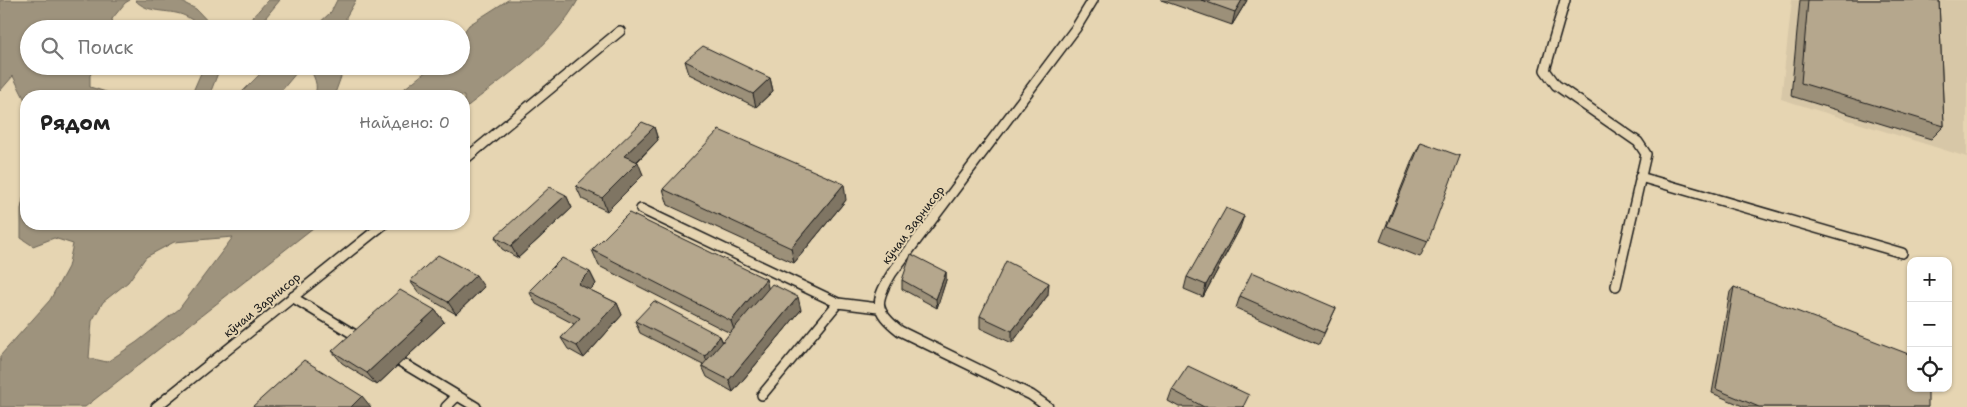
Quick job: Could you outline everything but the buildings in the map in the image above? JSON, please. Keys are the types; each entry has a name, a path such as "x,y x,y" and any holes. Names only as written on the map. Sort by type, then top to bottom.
{"lane":[{"name":"кӯчаи Зарнисор","path":"878,308 880,292 892,273 1076,28 1090,8 1093,0"},
{"path":"1565,0 1545,70 1556,85 1638,142 1646,154 1616,286"},
{"path":"470,155 620,31"},
{"path":"1640,177 1902,253"},
{"path":"641,209 838,303 878,308 885,320 900,331 1031,394 1048,407"},
{"name":"кӯчаи Зарнисор","path":"156,407 376,230"},
{"path":"292,297 366,341"},
{"path":"762,395 838,303"},
{"path":"383,351 476,407"},
{"path":"446,407 457,396"}],"shaded area":[{"path":"0,0 130,0 125,3 112,20 20,20 20,75 90,75 90,87 100,90 20,90 13,76 0,91"},
{"path":"135,0 178,0 196,9 206,20 192,20 177,13 152,9"},
{"path":"268,0 280,0 263,20 250,20"},
{"path":"337,0 356,0 346,17 346,20 323,20 331,12"},
{"path":"508,0 578,0 568,17 527,60 470,104 470,90 403,90 422,75 470,75 470,24"},
{"path":"1792,0 1967,0 1967,157 1781,99"},
{"path":"200,75 217,75 211,90 194,90"},
{"path":"259,75 294,75 282,90 244,90"},
{"path":"313,75 342,75 336,90 316,90"},
{"path":"21,230 310,230 85,407 0,407 0,356 50,300 68,267 73,244 54,238 33,246 21,238","holes":["233,237 179,309 137,342 107,362 89,358 92,321 103,302 128,282 146,257 174,242"]}]}
